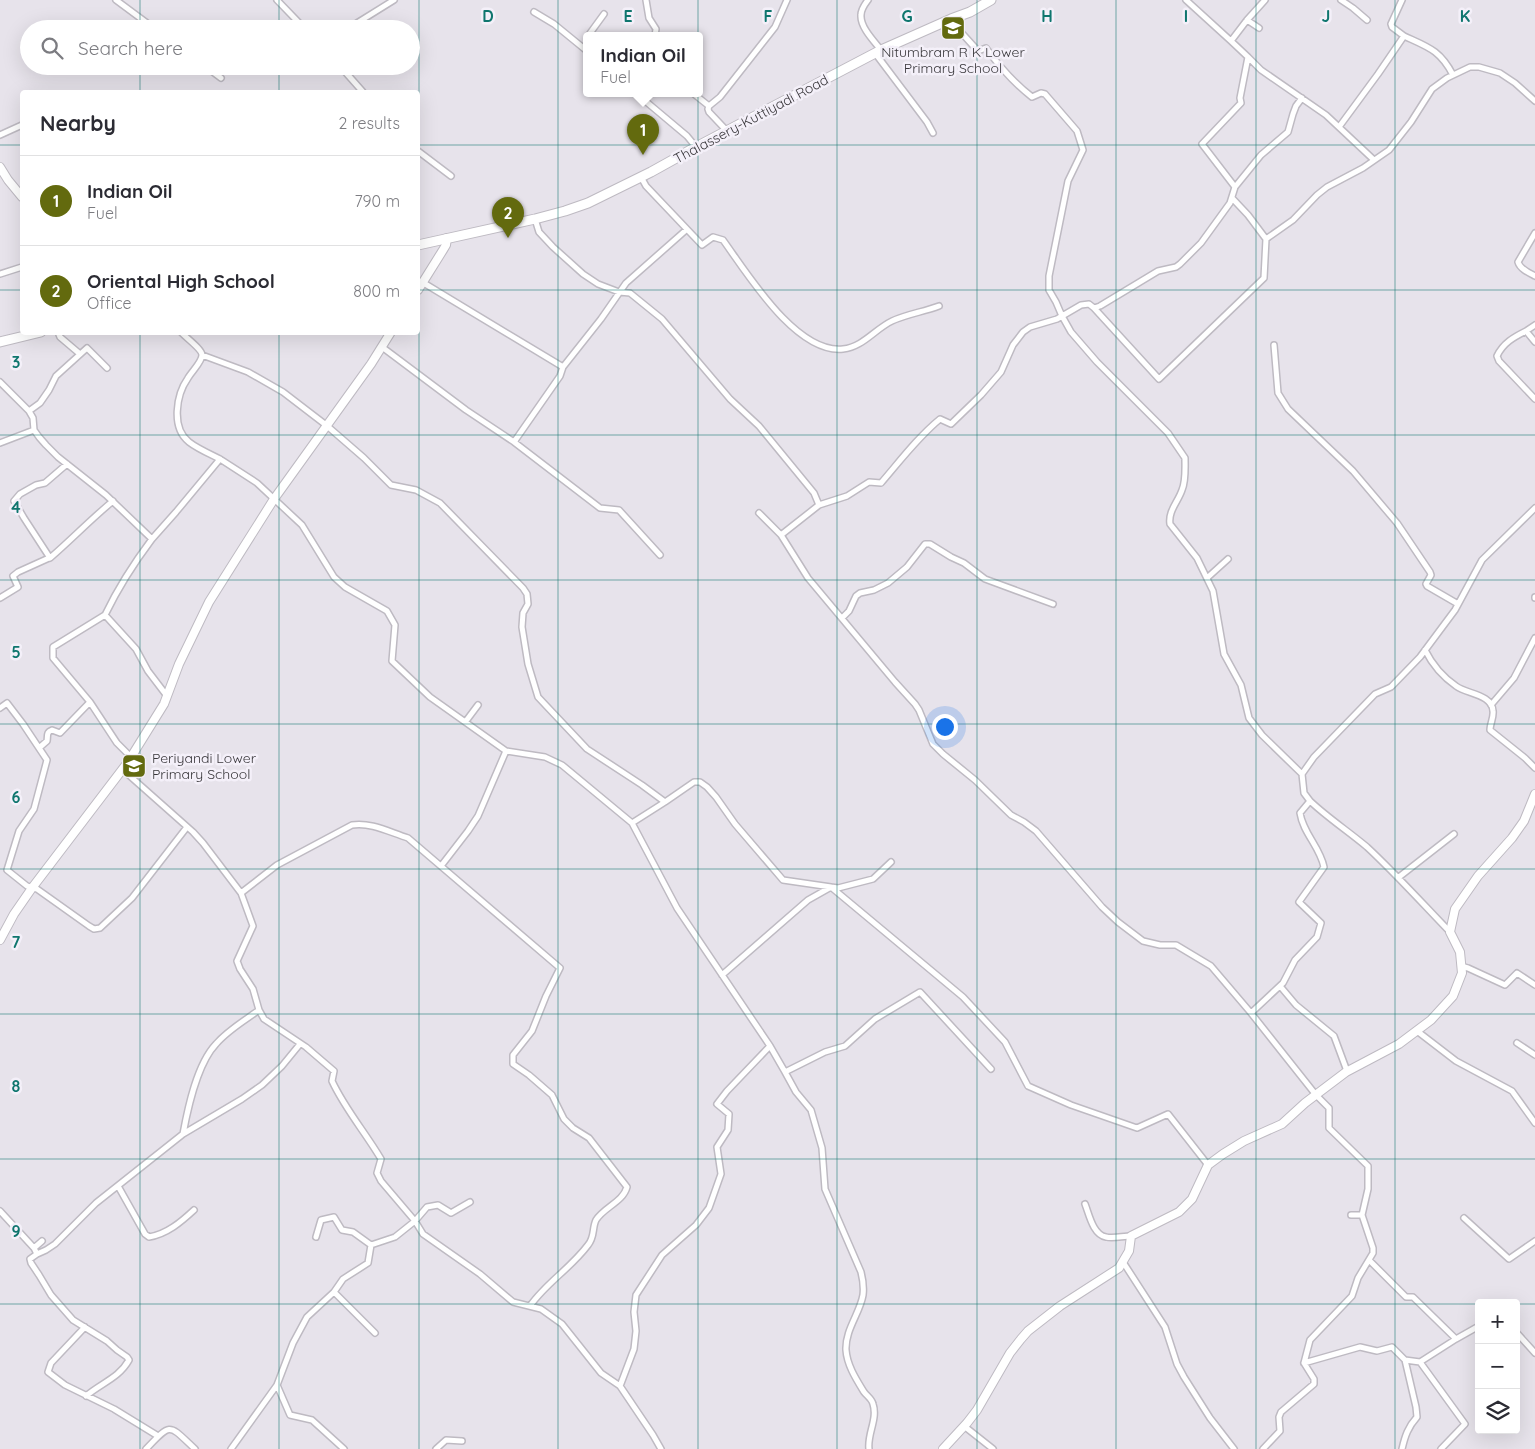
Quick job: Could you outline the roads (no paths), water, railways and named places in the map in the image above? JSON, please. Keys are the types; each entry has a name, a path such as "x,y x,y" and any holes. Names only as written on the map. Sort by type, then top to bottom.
{"main road":[{"name":"Thalassery-Kuttiyadi Road","path":"420,245 535,219 588,203 641,178 696,147 878,52 970,12 991,0"},
{"path":"0,167 20,195"},
{"path":"420,286 446,245 447,238"},
{"path":"0,342 29,335"},
{"path":"0,940 14,914 32,888 131,758 164,704 179,664 209,602 274,499 371,364 389,335"},
{"path":"943,1449 977,1410 1010,1353 1028,1331 1060,1306 1119,1268 1129,1251 1130,1236 1160,1223 1179,1212 1192,1199 1208,1165 1244,1141 1282,1124 1348,1071 1399,1044 1431,1020 1452,996 1462,973 1460,952 1450,932 1455,909 1478,876 1512,838 1524,820 1535,794"}],"street":[{"path":"116,0 142,20"},
{"path":"277,0 296,20"},
{"path":"362,20 394,0"},
{"path":"646,0 648,18 656,29 656,32"},
{"path":"727,131 709,112 709,106 720,97 775,27 788,0"},
{"path":"868,0 861,15 862,22 878,52 933,133"},
{"path":"1186,0 1261,70 1326,114 1374,160"},
{"path":"1230,41 1265,0"},
{"path":"1341,0 1366,20"},
{"path":"1402,0 1390,24 1392,27 1404,36 1419,42 1436,53 1445,62 1453,75"},
{"path":"534,12 554,24 582,46"},
{"path":"592,32 604,14"},
{"path":"951,19 978,50 986,48 1017,85 1032,97 1041,93 1045,94 1077,131 1083,150 1068,181 1049,276 1049,290 1071,332 1087,352 1168,433 1185,458 1183,489 1169,518 1170,524 1197,558 1213,591 1224,654 1241,685 1249,718 1262,735 1302,774 1304,793 1310,801 1366,846 1399,877 1450,932"},
{"path":"1247,20 1259,28"},
{"path":"1339,127 1404,36"},
{"path":"1235,187 1202,144 1241,103 1240,98 1248,57"},
{"path":"1266,240 1293,220 1327,187 1363,168 1389,150 1398,140 1432,89 1453,75 1470,67 1479,66 1500,73 1515,83 1535,101"},
{"path":"217,75 221,78"},
{"path":"348,75 360,90"},
{"path":"641,97 687,136 696,147"},
{"path":"698,97 709,106"},
{"path":"1094,308 1158,271 1176,267 1201,243 1230,204 1235,187 1261,155 1288,132 1296,106 1302,98"},
{"path":"0,135 20,126"},
{"path":"420,153 451,176"},
{"path":"641,178 686,230 702,245 713,236 723,240 762,294 796,330 816,344 843,349 868,338 889,322 939,306"},
{"path":"781,535 819,505 846,496 869,482 881,483 912,446 940,418 951,424 981,394 1001,372 1012,345 1022,332 1030,327 1062,316 1085,304 1094,308 1159,379 1264,278 1266,240 1248,215 1232,198"},
{"path":"535,219 539,232 583,274 598,284 630,294 662,319 730,399 760,426 814,493 819,505"},
{"path":"514,442 560,376 563,367 612,304 619,292 637,273 686,230"},
{"path":"1535,233 1518,262 1519,266 1535,276"},
{"path":"0,274 20,268"},
{"path":"422,282 563,367"},
{"path":"1535,324 1510,339 1497,356 1499,361 1535,399"},
{"path":"1526,331 1535,342"},
{"path":"59,335 80,354"},
{"path":"184,335 201,350 202,355 184,383 179,399 177,420 181,432 188,442 220,459 257,483 302,525 334,577 345,587 387,611 395,625 392,661 430,697 506,751 546,757 562,765 632,824 677,908 770,1046 796,1092 811,1110 822,1148 824,1189 861,1272 864,1287 863,1298 850,1329 846,1348 849,1364 865,1393 873,1401 875,1410 869,1439 869,1449"},
{"path":"1274,345 1278,393 1288,409 1353,471 1397,523 1430,572 1431,575 1426,584 1427,586 1458,604"},
{"path":"382,347 466,410 514,442 600,508 619,510 660,556"},
{"path":"29,411 40,403 56,376 87,348 106,368"},
{"path":"202,355 248,372 282,392 326,425 392,485 416,490 440,503 527,594 528,604 523,613 522,627 528,664 538,697 587,749 665,802"},
{"path":"0,382 29,411 33,418 34,430 42,441 58,457 113,501 152,539"},
{"path":"0,443 34,430"},
{"path":"131,758 117,743 90,702 53,658 53,647 106,615 115,595 137,559 220,459"},
{"path":"49,558 14,501 20,494 36,485 45,483 67,464"},
{"path":"0,598 18,587 13,576 49,558 113,501"},
{"path":"1302,774 1314,757 1375,694 1392,687 1425,650 1458,604 1482,560 1535,508"},
{"path":"759,512 781,535 808,578 894,682 915,704 933,744 975,780 1011,815 1036,831 1083,886 1118,922 1143,941 1160,945 1176,945 1211,966 1316,1095 1329,1108 1329,1128 1368,1166 1368,1189 1362,1216 1373,1253 1358,1278 1352,1296 1310,1340 1304,1363"},
{"path":"842,618 849,611 856,596 888,583 907,566 925,544 930,544 964,563 985,579 1053,604"},
{"path":"1207,578 1228,559"},
{"path":"106,615 136,649 148,671 167,696"},
{"path":"1491,705 1514,678 1535,638"},
{"path":"1425,650 1438,669 1457,687 1484,698 1491,705 1493,711 1490,730 1526,758 1535,768"},
{"path":"39,748 47,741 49,731 52,730 60,733 90,702"},
{"path":"0,708 7,703 47,760 34,809 19,832 7,870 27,886 37,889 89,926 94,929 100,928 132,898 187,827"},
{"path":"466,721 478,705"},
{"path":"441,866 478,816 506,751"},
{"path":"122,769 203,843 241,893 253,926 237,961 253,989 259,1010 264,1019 270,1024 300,1044 334,1071 332,1081 341,1100 381,1159 377,1173 381,1181 415,1221 423,1234 480,1274 513,1302 542,1309 562,1324 601,1373 620,1386 661,1449"},
{"path":"632,824 694,782 700,782 707,786 735,824 783,880 838,888 873,879 891,862"},
{"path":"1251,1013 1283,983 1295,960 1317,937 1321,923 1299,902 1324,867 1322,856 1301,824 1300,814 1310,801"},
{"path":"241,893 277,866 352,824 373,825 408,838 560,968 532,1031 513,1055 513,1064 552,1095 564,1119 573,1128 589,1138 627,1187 624,1194 596,1219 593,1238 590,1244 576,1260 538,1294 530,1306"},
{"path":"1399,877 1454,834"},
{"path":"722,975 808,900 832,887"},
{"path":"832,887 963,997 1005,1042 1028,1086 1071,1106 1137,1128 1168,1114 1208,1165"},
{"path":"1461,966 1505,985 1517,973 1535,985"},
{"path":"1280,986 1296,1005 1334,1036 1348,1071"},
{"path":"785,1072 825,1052 845,1046 875,1019 920,992 991,1069"},
{"path":"183,1134 187,1111 201,1067 214,1045 229,1031 259,1010"},
{"path":"1417,1031 1456,1061 1512,1091 1535,1124"},
{"path":"1516,1043 1535,1055"},
{"path":"86,1396 93,1389 118,1374 129,1360 107,1340 72,1320 51,1295 30,1259 55,1244 96,1203 183,1134 262,1085 282,1066 300,1044"},
{"path":"620,1386 634,1350 636,1294 662,1255 696,1225 709,1208 721,1174 717,1147 728,1130 729,1114 717,1104 770,1046"},
{"path":"118,1186 145,1234 149,1236 163,1232 181,1222 194,1210"},
{"path":"371,1245 395,1237 415,1221 427,1207 438,1205 451,1213 470,1202"},
{"path":"1085,1204 1099,1235 1106,1238 1130,1236"},
{"path":"0,1211 34,1248 37,1254"},
{"path":"1351,1215 1362,1216"},
{"path":"316,1238 321,1220 334,1217 342,1230 353,1232 371,1245"},
{"path":"1464,1218 1510,1259 1535,1241"},
{"path":"34,1248 42,1241"},
{"path":"231,1449 277,1385 293,1343 307,1317 334,1292 343,1278 368,1263 371,1245"},
{"path":"1369,1260 1406,1297 1413,1297 1456,1339"},
{"path":"1123,1262 1165,1327 1177,1364 1184,1376 1210,1418 1234,1449"},
{"path":"334,1292 375,1333"},
{"path":"85,1327 51,1363 48,1372 65,1385 114,1409 158,1436"},
{"path":"1405,1360 1420,1362 1475,1328"},
{"path":"1520,1336 1535,1353"},
{"path":"1304,1363 1360,1347 1378,1351 1392,1347 1405,1360 1417,1417 1406,1433 1402,1449"},
{"path":"1420,1362 1465,1424 1446,1448"},
{"path":"1263,1449 1280,1431 1279,1416 1281,1412 1314,1384 1310,1371 1304,1363"},
{"path":"277,1385 290,1415 312,1420 344,1449"},
{"path":"964,1426 993,1449"},
{"path":"146,1449 164,1430 170,1428 175,1430 194,1449"},
{"path":"436,1449 446,1440 462,1441"}],"place":[{"name":"Nitumbram R K Lower Primary School","path":"953,28"},
{"name":"Indian Oil","path":"643,155"},
{"name":"Oriental High School","path":"508,238"},
{"name":"Periyandi Lower Primary School","path":"134,766"}]}
